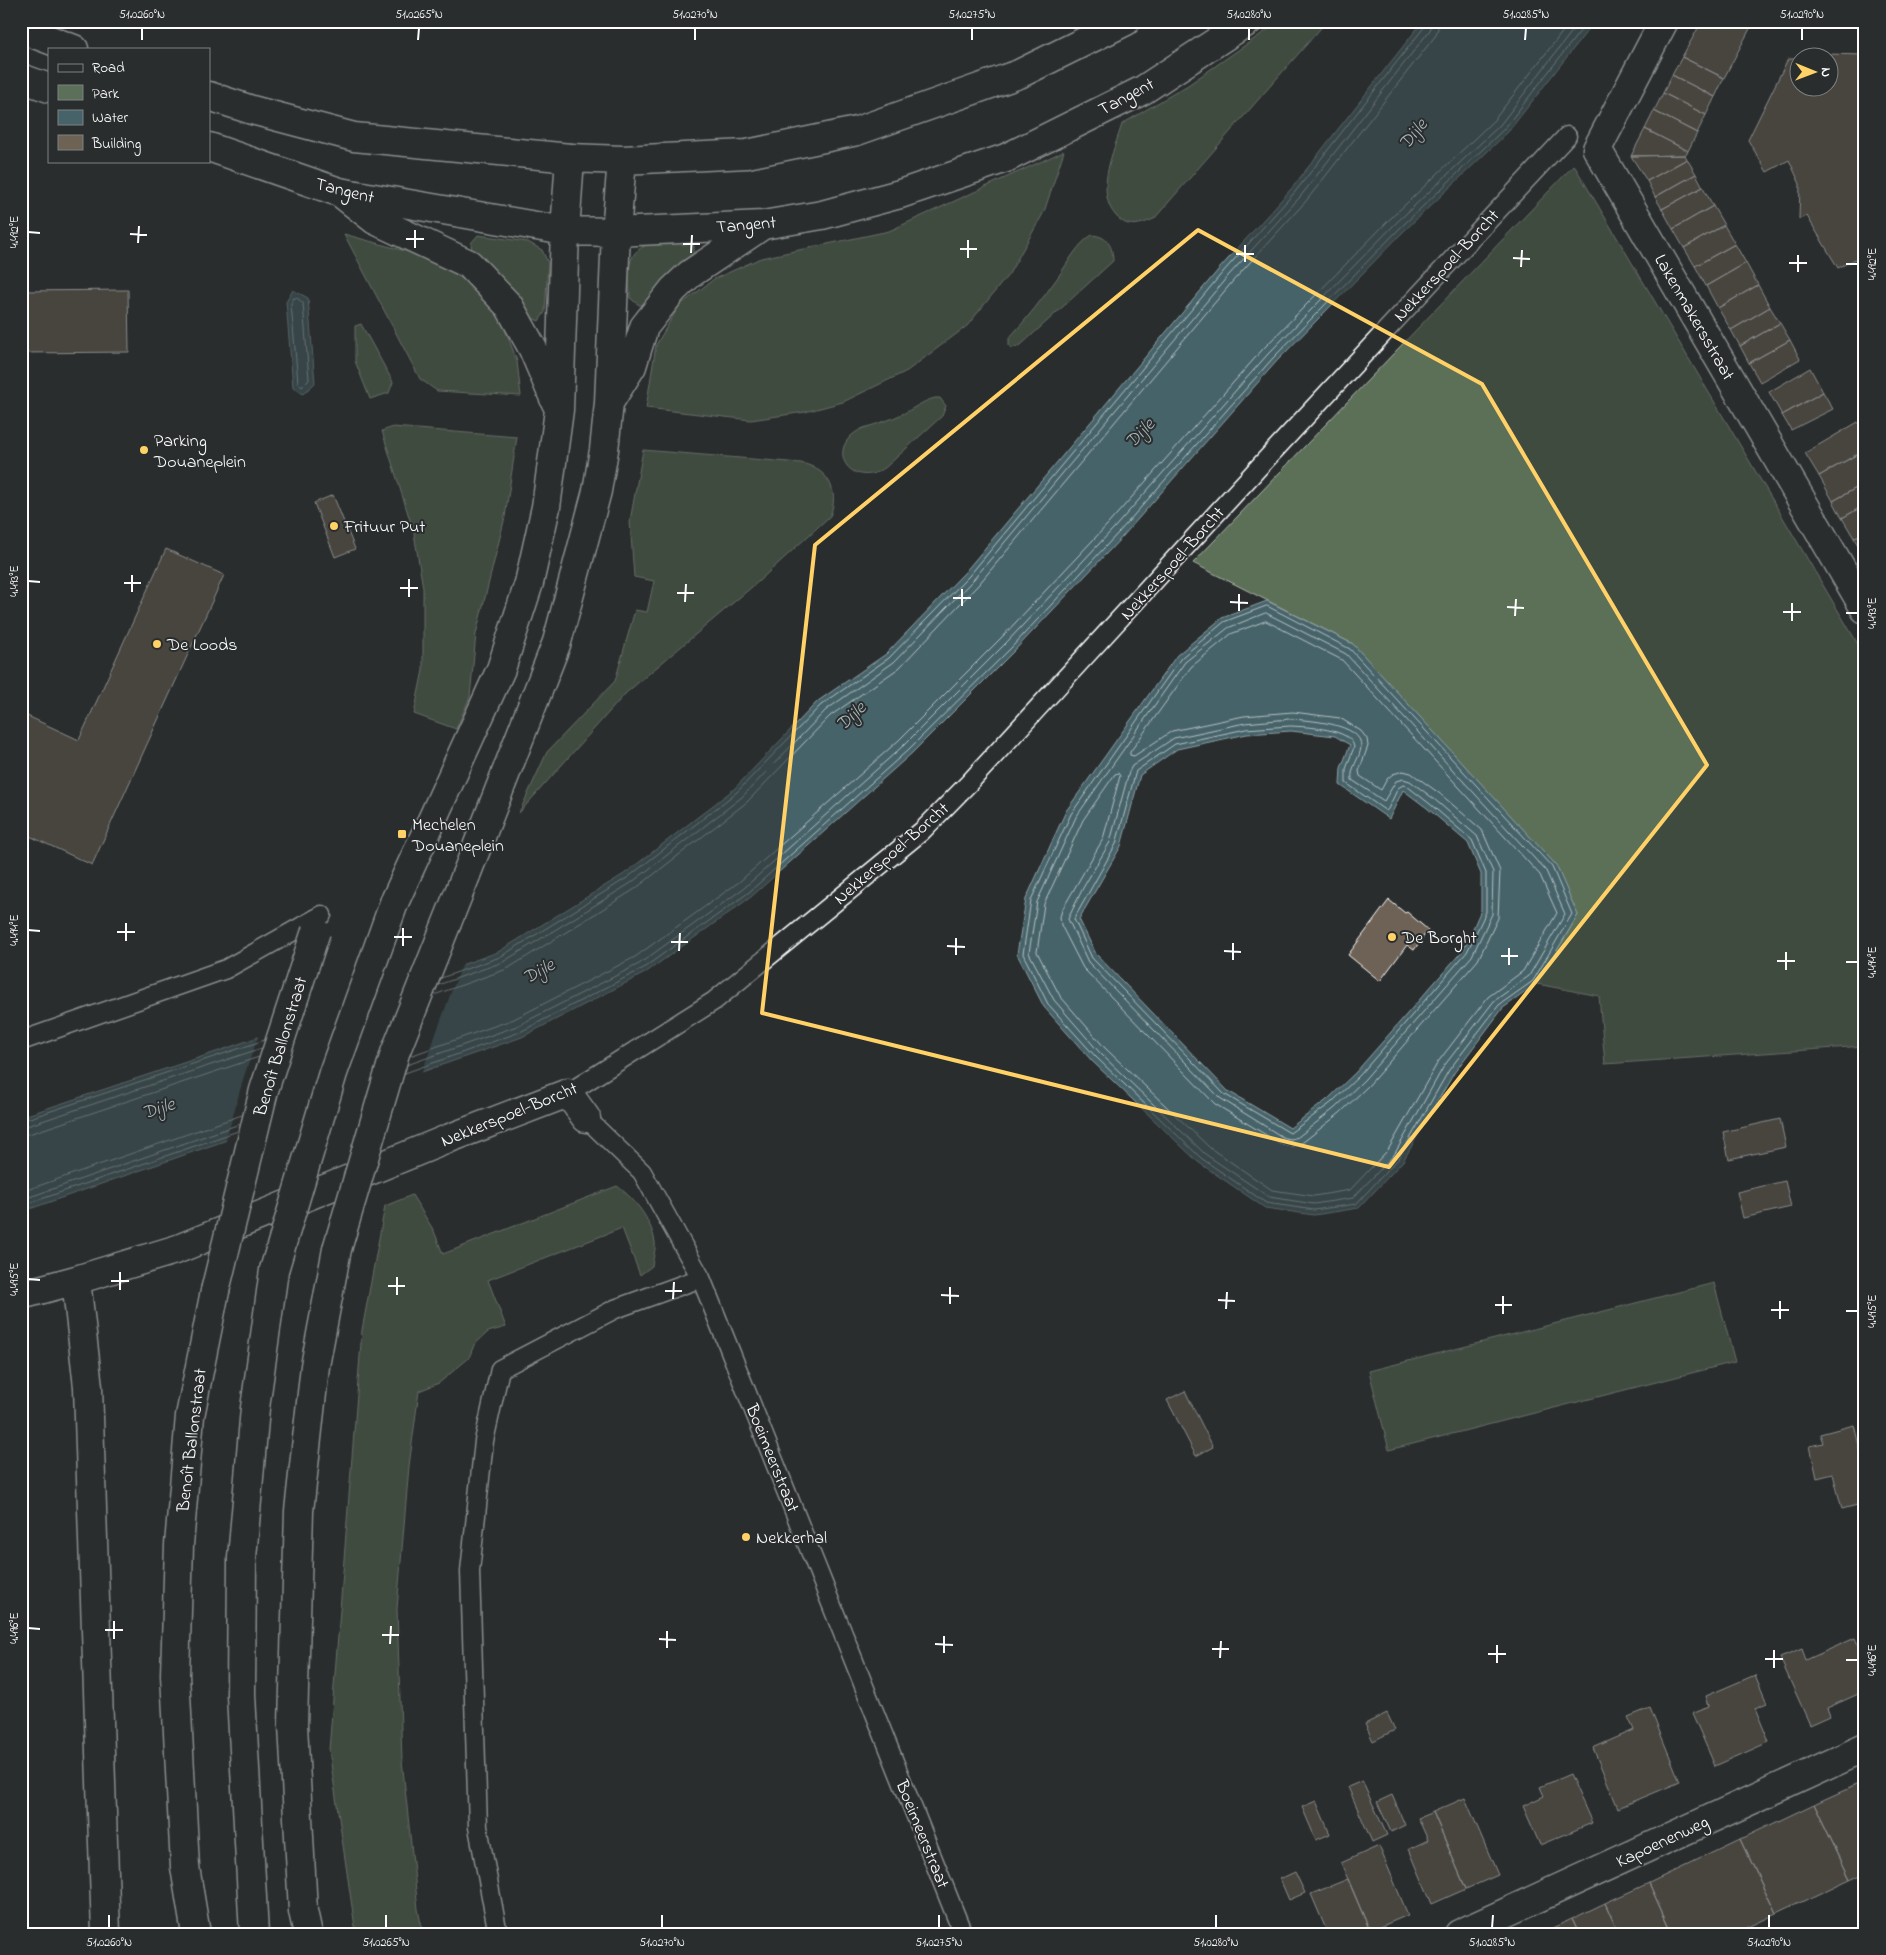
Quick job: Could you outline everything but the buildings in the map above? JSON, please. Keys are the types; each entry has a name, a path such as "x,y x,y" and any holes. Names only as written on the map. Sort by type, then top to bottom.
{"main road":[{"path":"210,96 252,110 354,137 570,158 622,160 747,154 857,131 1019,74 1126,21"},
{"name":"Tangent","path":"210,147 339,192 565,231 616,232 763,225 822,215 891,196 1006,158 1143,90 1248,21"},
{"name":"Lakenmakersstraat","path":"1664,21 1597,149 1865,609"},
{"path":"21,30 71,48"},
{"path":"21,78 48,88"},
{"path":"254,1934 241,1695 242,1558 255,1408 274,1270 333,1073 394,903 501,669 529,582 546,507 559,410 565,231 570,158"},
{"path":"308,1934 303,1911 293,1725 299,1511 314,1366 337,1248 395,1053 557,642 596,491 604,450 609,403 616,232 622,160"},
{"path":"339,192 376,220 469,264 509,306 533,350 559,410"},
{"path":"609,403 632,366 644,327 672,290 690,274 763,225"},
{"name":"Benoît Ballonstraat","path":"196,1934 185,1867 175,1666 179,1545 190,1416 214,1292 264,1090 319,923"},
{"path":"568,1094 586,1118"},
{"name":"Nekkerspoel-Borcht","path":"21,1294 76,1280 178,1249 450,1138 568,1094"},
{"path":"76,1280 88,1387 106,1934"},
{"name":"Kapoenenweg","path":"1459,1934 1865,1748"}],"lane":[{"name":"Nekkerspoel-Borcht","path":"568,1094 714,1001 922,831 1567,136"},
{"path":"21,1041 226,969 319,923"},
{"name":"Boeimeerstraat","path":"586,1118 642,1172 701,1278 963,1934"},
{"path":"498,1934 478,1827 470,1571 484,1441 500,1369 616,1308 701,1278"}],"highlighted area":[{"path":"1198,230 1482,384 1707,765 1389,1167 762,1013 815,545"}],"green space":[{"path":"1280,21 1327,21 1154,219 1134,225 1120,220 1110,206 1106,183 1111,158 1122,124 1188,85"},
{"path":"1064,151 1044,212 1009,274 967,326 907,371 843,402 805,412 751,420 646,408 656,345 679,306 714,279 761,258 889,231"},
{"path":"1574,165 1865,656 1865,1046 1605,1064 1599,996 1537,984 1578,915 1353,644 1193,563"},
{"path":"344,234 427,257 466,281 501,318 517,361 521,396 437,391 420,379"},
{"path":"478,235 528,242 542,250 548,263 545,312 539,321 527,316 509,285 472,251 471,243"},
{"path":"1092,235 1106,240 1111,247 1113,261 1021,345 1012,348 1009,346 1009,338 1041,301 1077,249"},
{"path":"684,239 694,246 694,253 683,261 648,304 639,305 630,298 629,267 633,255 638,250 652,243"},
{"path":"361,324 393,382 389,393 370,399 355,361 355,326"},
{"path":"935,398 940,398 946,406 942,416 886,467 875,473 865,475 856,473 849,468 844,461 843,453 845,445 853,435 863,428 904,413"},
{"path":"393,427 517,437 505,517 476,634 470,697 456,729 414,714 423,670 423,588 414,533 382,431"},
{"path":"643,450 801,463 818,470 825,476 832,489 833,507 830,516 759,581 626,693 519,813 547,752 615,681 635,610 647,612 654,581 634,577 630,521"},
{"path":"617,1186 636,1203 650,1225 655,1245 652,1266 640,1275 622,1228 488,1280 506,1327 488,1332 474,1345 469,1358 439,1383 419,1391 409,1466 397,1609 402,1760 418,1909 423,1934 356,1934 329,1750 362,1330 385,1206 412,1195 434,1231 443,1254"},
{"path":"1714,1283 1735,1362 1389,1450 1369,1371"}],"water":[{"name":"Dijle","path":"1423,21 1595,21 1508,132 1403,232 1276,362 1123,536 1014,651 912,753 751,897 645,973 522,1037 21,1212 21,1117 216,1052 498,952 624,874 734,789 818,701 886,654 965,572 1219,269 1291,189"},
{"path":"293,290 308,298 315,383 303,394 293,387 286,302"},
{"path":"1267,601 1353,644 1556,865 1578,915 1537,984 1503,1008 1454,1073 1403,1161 1359,1208 1314,1215 1265,1208 1198,1162 1092,1061 1044,1007 1017,954 1026,899 1066,811 1177,655 1222,618","holes":["1291,731 1335,736 1350,745 1341,768 1340,785 1389,819 1403,790 1468,843 1481,874 1481,910 1464,949 1356,1072 1328,1099 1290,1128 1228,1091 1096,954 1079,919 1121,846 1140,775 1177,749 1247,734"]}],"pier":[{"path":"464,961 421,1075 225,1144 244,1076 259,1034"}],"place":[{"name":"Parking Douaneplein","path":"144,450"},
{"name":"Frituur Put","path":"334,526"},
{"name":"De Loods","path":"157,644"},
{"name":"Mechelen Douaneplein","path":"402,834"},
{"name":"De Borght","path":"1392,937"},
{"name":"Nekkerhal","path":"746,1537"}]}
